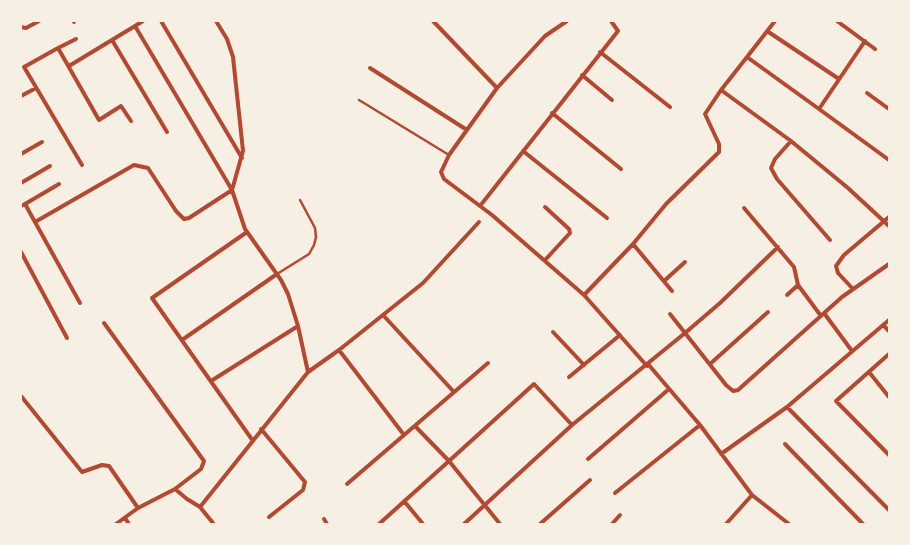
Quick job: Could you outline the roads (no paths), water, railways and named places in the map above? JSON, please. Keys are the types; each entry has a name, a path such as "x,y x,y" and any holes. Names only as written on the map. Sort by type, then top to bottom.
{"street":[{"path":"21,27 26,28 39,21"},
{"path":"69,66 143,21"},
{"path":"161,21 242,158"},
{"path":"35,222 134,165 148,168 176,211 184,219 189,218 232,190 243,151 233,57 227,39 216,21"},
{"path":"434,21 497,88"},
{"path":"567,21 545,36 497,88 449,155 441,172 444,179 480,206 545,260 584,295 700,425 752,495 789,524"},
{"path":"480,206 618,31 611,21"},
{"path":"837,21 875,49"},
{"path":"584,295 633,244 666,204 719,152 719,144 705,114 721,90 773,22"},
{"path":"135,26 232,190 247,232 277,274 288,294 298,326 308,372"},
{"path":"767,31 839,79"},
{"path":"76,39 24,67 82,165"},
{"path":"112,40 166,132"},
{"path":"820,110 864,41"},
{"path":"58,48 99,120 121,106 131,121"},
{"path":"600,52 670,107"},
{"path":"747,57 889,160"},
{"path":"370,68 467,130"},
{"path":"582,75 612,100"},
{"path":"21,96 36,88"},
{"path":"721,90 792,141 848,188 889,226"},
{"path":"867,93 889,109"},
{"path":"552,113 622,169"},
{"path":"792,141 775,158 771,168 777,179 830,240"},
{"path":"21,154 42,142"},
{"path":"522,151 607,218"},
{"path":"21,183 50,166"},
{"path":"59,184 23,205 35,222 80,303"},
{"path":"545,207 570,232 545,260"},
{"path":"744,208 794,267 798,285 852,351"},
{"path":"853,289 838,273 836,266 844,255 889,217"},
{"path":"200,507 308,372 339,350 423,283 479,222"},
{"path":"247,232 152,298 253,441"},
{"path":"633,244 672,291"},
{"path":"464,524 572,425 648,365 720,304 778,247"},
{"path":"21,252 67,338"},
{"path":"664,281 685,262"},
{"path":"670,314 726,385 733,391 738,390 853,289 889,264"},
{"path":"182,340 277,274"},
{"path":"787,295 798,285"},
{"path":"710,364 768,312"},
{"path":"383,315 454,392"},
{"path":"721,454 787,407 889,320"},
{"path":"104,323 204,461 201,469 175,489 138,508 116,524"},
{"path":"883,325 889,332"},
{"path":"211,381 298,326"},
{"path":"553,332 584,365"},
{"path":"569,377 620,335"},
{"path":"339,350 404,435"},
{"path":"889,354 836,401 889,455"},
{"path":"347,484 488,363"},
{"path":"869,372 889,397"},
{"path":"379,524 534,384 572,425"},
{"path":"588,459 669,389"},
{"path":"21,396 82,472 102,465 109,466 138,508"},
{"path":"787,407 889,510"},
{"path":"615,493 700,425"},
{"path":"415,426 449,461 500,524"},
{"path":"261,429 305,482 303,490 269,517"},
{"path":"785,444 862,524"},
{"path":"540,524 590,480"},
{"path":"175,489 200,507 212,524"},
{"path":"726,524 752,495"},
{"path":"404,501 423,524"},
{"path":"612,524 620,515"},
{"path":"125,518 130,524"},
{"path":"324,520 327,524"}],"lane":[{"path":"359,100 449,155"},
{"path":"277,274 309,254 314,246 316,237 315,228 300,200"}]}
